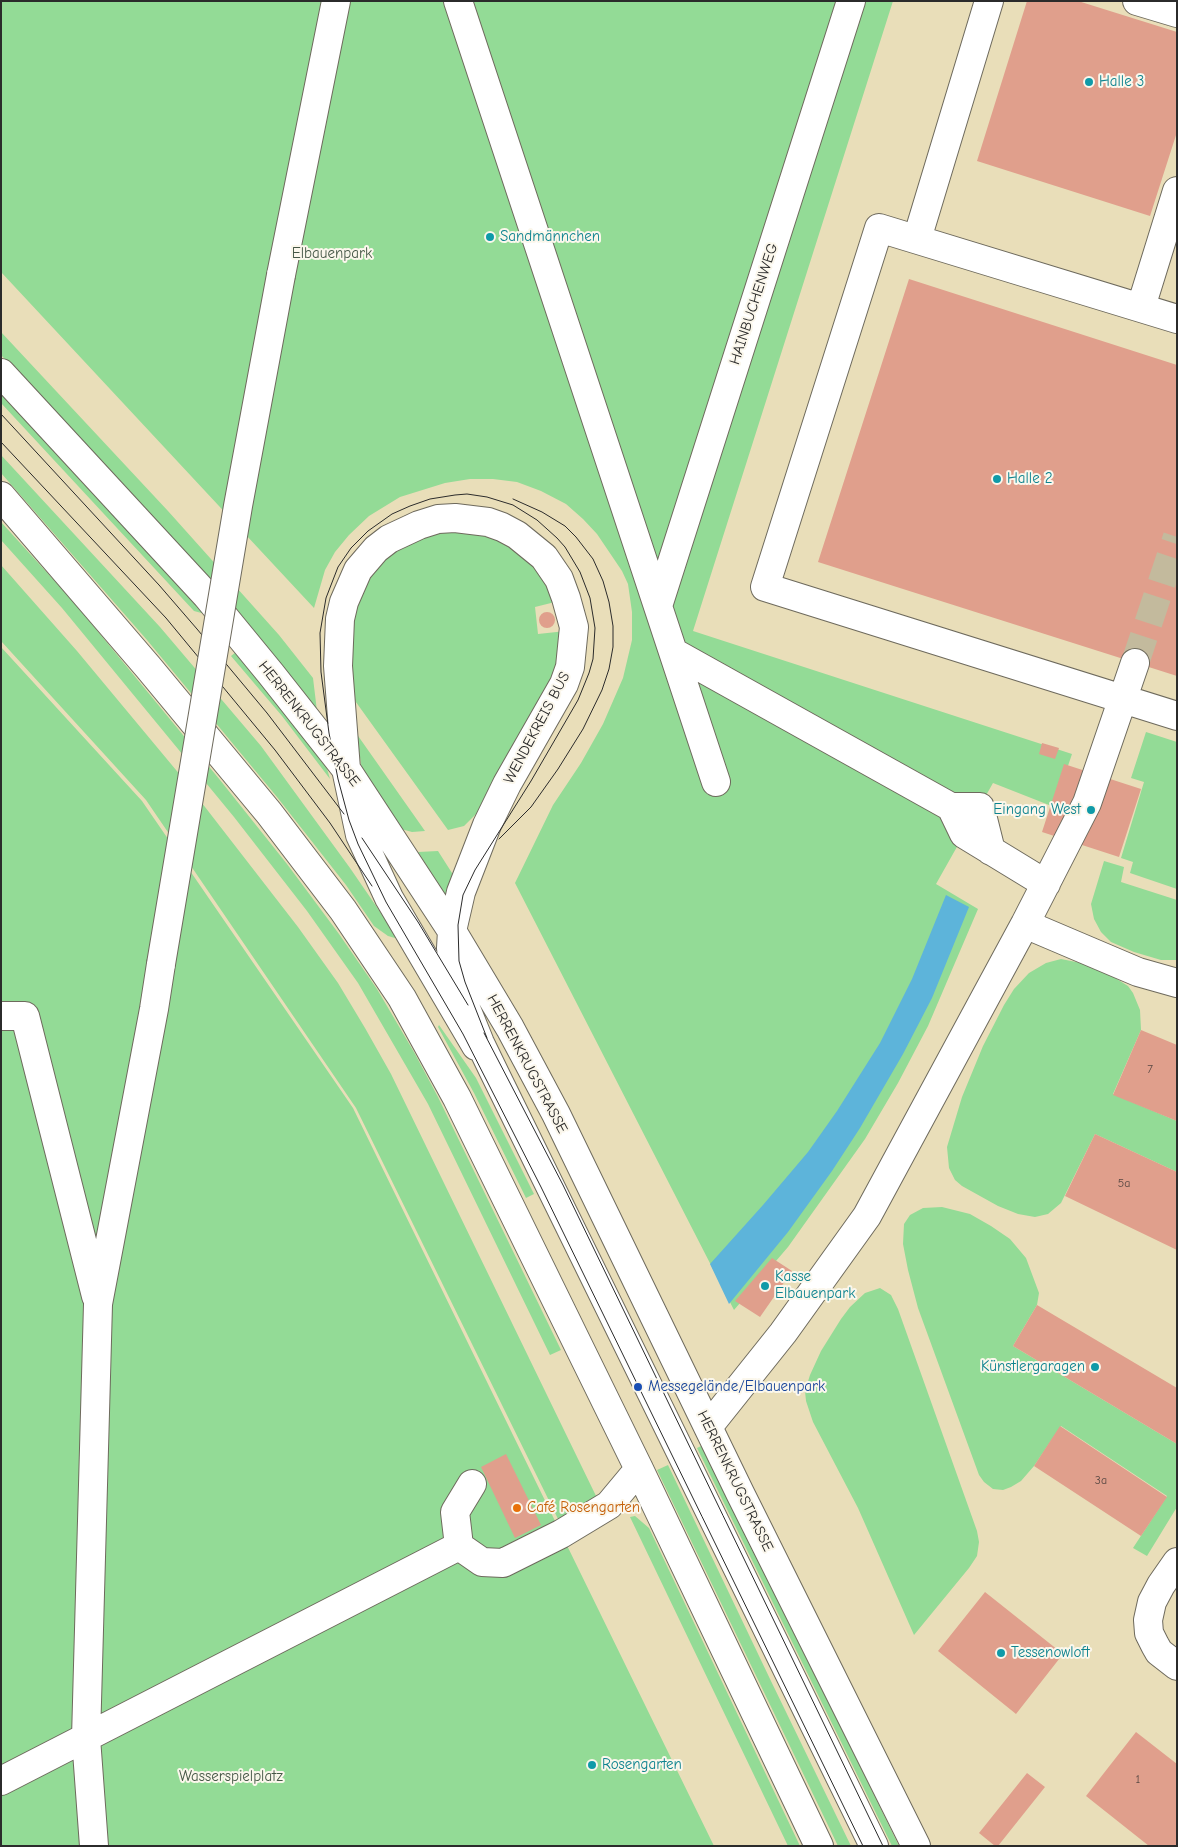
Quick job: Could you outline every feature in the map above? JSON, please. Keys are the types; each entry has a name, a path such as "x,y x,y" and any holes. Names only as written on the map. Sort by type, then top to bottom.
{"street":[{"path":"94,1846 86,1738 98,1304 154,1008 238,506 281,275 336,1"},
{"path":"458,1 716,782"},
{"name":"HAINBUCHENWEG","path":"658,606 851,1"},
{"path":"918,239 989,1"},
{"path":"1137,1 1177,13"},
{"path":"1141,307 1177,191"},
{"path":"1177,319 879,228 765,587 1177,716"},
{"name":"HERRENKRUGSTRASSE","path":"1,373 208,596 346,769 452,931 510,1028 556,1114 708,1427 916,1846"},
{"path":"1,496 142,660 306,860 382,968 420,1029 457,1098 639,1469 819,1846"},
{"name":"WENDEKREIS BUS","path":"476,1046 407,928 371,862 360,835 346,769 338,666 344,602 358,570 376,549 389,539 419,525 438,519 454,518 488,522 517,535 530,544 551,565 559,579 574,627 570,666 564,684 507,784 487,825 461,892 452,931 451,956 457,986 495,1074"},
{"path":"673,652 951,807 964,834 1046,884"},
{"path":"708,1427 783,1333 867,1216 1025,924 1087,803 1135,663"},
{"path":"1025,924 1138,972 1177,983"},
{"path":"382,968 476,1046 495,1074 874,1846"},
{"path":"1,1016 25,1016 98,1304"},
{"path":"472,1484 455,1512 459,1546 482,1562 503,1564 561,1534 609,1505 639,1469"},
{"path":"1,1781 459,1546"},
{"path":"1177,1562 1152,1602 1148,1615 1148,1626 1151,1639 1159,1652 1177,1666"}],"green space":[{"name":"Elbauenpark","path":"1,1 893,1 693,631 1072,754 1054,807 993,783 936,884 978,909 928,1026 898,1083 865,1139 788,1247 734,1310 515,883 553,805 581,763 603,724 623,678 632,640 632,612 628,584 622,571 597,534 566,504 541,491 517,482 470,479 445,483 400,497 369,516 335,552 325,570 314,608 1,272"},
{"path":"1,332 168,511 279,635 313,678 317,711 239,612 1,355"},
{"path":"1,393 205,614 194,611 1,403"},
{"path":"1,455 160,627 261,746 350,868 396,935 395,938 388,936 374,926 346,885 277,797 147,640 1,473"},
{"path":"1,522 72,600 220,780 287,864 377,989 438,1097 561,1350 550,1355 428,1104 358,983 307,911 234,817 62,608 1,540"},
{"path":"438,530 485,531 524,552 559,601 535,607 538,634 566,631 562,664 479,811 464,826 448,830 353,698 350,659 351,622 360,592 384,557"},
{"path":"1,565 77,651 181,776 298,927 338,983 365,1028 391,1074 597,1498 560,1523 356,1108 146,800 1,641"},
{"name":"Wasserspielplatz","path":"1,647 142,801 353,1108 714,1846 1,1846"},
{"path":"236,652 326,765 330,779 282,716 231,656"},
{"path":"1146,732 1177,742 1177,889 1130,873 1133,862 1121,858 1144,782 1131,778"},
{"path":"356,733 425,831 412,832 401,829 364,782"},
{"path":"438,851 459,884 453,907 418,852"},
{"path":"1104,861 1124,867 1121,882 1177,900 1177,960 1161,960 1134,952 1111,942 1101,932 1094,919 1091,904"},
{"path":"1061,959 1081,963 1112,976 1128,986 1133,993 1140,1010 1141,1030 1113,1094 1177,1121 1177,1172 1095,1134 1061,1203 1048,1214 1035,1217 1018,1214 998,1206 962,1186 955,1180 949,1168 947,1147 962,1097 983,1046 1004,1005 1014,989 1029,973 1046,963"},
{"path":"439,1025 476,1078 534,1194 526,1198 474,1093 438,1027"},
{"path":"942,1207 970,1214 991,1226 1010,1239 1026,1258 1039,1293 1037,1305 1013,1346 1177,1444 1177,1507 1147,1556 1133,1548 1167,1496 1061,1426 1034,1466 1021,1481 1011,1487 1003,1490 993,1489 979,1475 918,1308 903,1244 904,1224 910,1215 923,1208"},
{"path":"880,1288 891,1295 898,1309 977,1531 979,1542 977,1556 969,1568 914,1635 858,1508 813,1422 806,1401 805,1391 821,1351 841,1319 850,1307 865,1293"},
{"path":"703,1445 899,1846 892,1846 697,1448"},
{"path":"668,1465 851,1846 838,1846 657,1470"},
{"path":"635,1516 649,1528 800,1846 788,1846 630,1517"}],"water":[{"path":"946,895 969,907 932,998 903,1054 860,1128 832,1171 788,1232 729,1304 710,1264 808,1152 837,1111 880,1043 912,979"}],"building":[{"name":"Halle 3","path":"1027,1 1078,1 1177,32 1177,132 1150,216 977,161"},
{"name":"Halle 2","path":"909,279 1177,365 1177,676 818,562"},
{"path":"547,612 553,614 555,620 553,626 547,628 541,626 539,620 541,614"},
{"path":"1042,743 1059,748 1055,759 1039,754"},
{"name":"Eingang West","path":"1064,764 1141,789 1119,857 1042,832"},
{"path":"1141,1030 1177,1045 1177,1121 1113,1095"},
{"path":"1095,1134 1177,1172 1177,1250 1065,1196"},
{"name":"Kasse Elbauenpark","path":"772,1258 792,1271 760,1317 735,1301"},
{"name":"Künstlergaragen","path":"1037,1305 1177,1388 1177,1444 1013,1346"},
{"path":"1060,1426 1167,1497 1141,1536 1034,1466"},
{"name":"Café Rosengarten","path":"506,1454 541,1525 515,1538 481,1467"},
{"name":"Tessenowloft","path":"985,1592 1063,1654 1016,1714 938,1651"},
{"path":"1136,1732 1177,1764 1177,1846 1149,1846 1086,1796"},
{"path":"1027,1773 1045,1787 998,1846 995,1846 979,1833"}],"tunnel":[{"path":"1135,663 1177,537"}],"tram line":[{"path":"1,414 159,585 197,629 267,713 344,814"},
{"path":"1,442 166,618 275,750 330,823 372,886"},
{"path":"487,1038 465,982 459,961 458,925 463,895 475,870 531,781 578,700 593,659 595,628 590,598 580,572 565,547 557,538 537,520 513,505 487,497 467,494 430,499 410,506 392,514 368,531 351,548 338,567 326,598 320,633 321,672 329,733 338,779 349,820 358,844 386,902 463,1034 541,1187 863,1846"},
{"path":"499,839 531,807 583,729 602,690 609,669 613,647 613,626 609,602 603,581 593,559 565,526 542,512 513,499"},
{"path":"362,838 418,922 468,1005"},
{"path":"484,1033 563,1185 883,1846"}],"place":[{"name":"Halle 3","path":"1089,82"},
{"name":"Sandmännchen","path":"490,237"},
{"name":"Halle 2","path":"997,479"},
{"name":"Eingang West","path":"1091,810"},
{"name":"Kasse Elbauenpark","path":"765,1286"},
{"name":"Künstlergaragen","path":"1095,1367"},
{"name":"Messegelände/Elbauenpark","path":"638,1387"},
{"name":"Café Rosengarten","path":"517,1508"},
{"name":"Tessenowloft","path":"1001,1653"},
{"name":"Rosengarten","path":"592,1765"}]}
